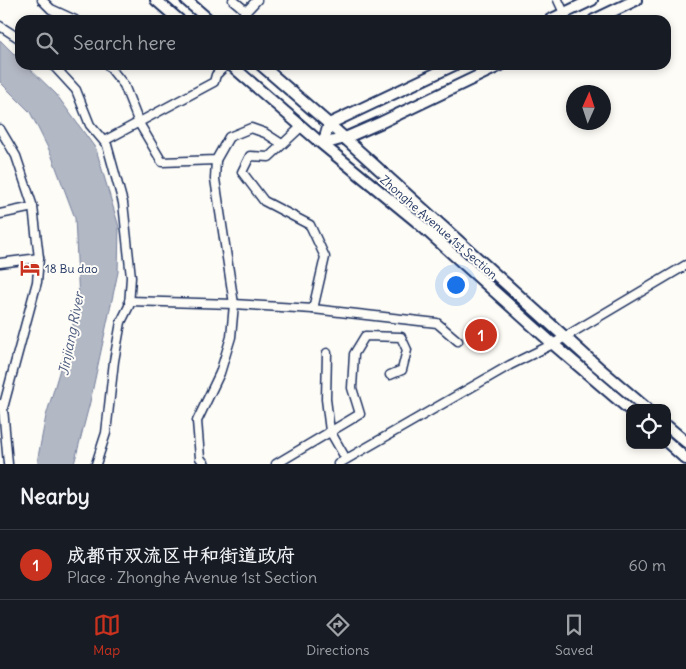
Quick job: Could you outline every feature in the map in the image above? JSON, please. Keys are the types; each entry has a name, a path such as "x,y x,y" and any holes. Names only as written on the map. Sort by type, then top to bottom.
{"main road":[{"path":"156,0 173,15"},
{"path":"186,0 203,15"},
{"path":"560,15 592,0"},
{"path":"604,15 636,0"},
{"name":"Zhonghe Avenue 1st Section","path":"237,70 416,221 626,407"},
{"name":"Zhonghe Avenue 1st Section","path":"267,70 641,404"},
{"path":"323,144 329,124 443,70"},
{"path":"323,144 345,138 490,70"},
{"path":"671,429 686,442"},
{"path":"671,446 686,459"}],"street":[{"path":"42,0 51,9 64,15"},
{"path":"233,0 246,11"},
{"path":"242,15 257,0"},
{"path":"558,0 564,13"},
{"path":"0,26 15,36"},
{"path":"58,70 76,90 90,124 107,145 123,203 131,276 129,306 121,322 114,361 106,433 96,464"},
{"path":"112,70 124,84 139,123 162,162 216,160"},
{"path":"104,142 214,82 216,75 221,70"},
{"path":"302,126 269,157 250,156 242,172 264,201 310,225 325,257 313,308"},
{"path":"205,464 200,458 197,421 220,373 231,337 234,304 215,179 216,160 229,137 251,128 265,133 282,144"},
{"path":"0,129 16,156 34,207 39,258 37,282 2,405 8,464"},
{"path":"0,214 34,207"},
{"path":"0,263 39,258"},
{"path":"338,464 510,365 553,344 686,265"},
{"path":"129,301 313,308 437,323 458,341"},
{"path":"276,464 360,414 352,388 354,354 365,336 402,337 407,350 402,370 390,375"},
{"path":"327,353 326,399 330,432 346,459"}],"water":[{"name":"Jinjiang River","path":"0,40 15,55 15,70 31,70 56,94 96,149 119,227 118,272 90,402 74,464 38,464 38,457 46,416 79,301 75,218 51,154 30,112 0,82"}],"place":[{"name":"18 Bu dao","path":"30,268"},
{"name":"成都市双流区中和街道政府","path":"481,335"}]}
